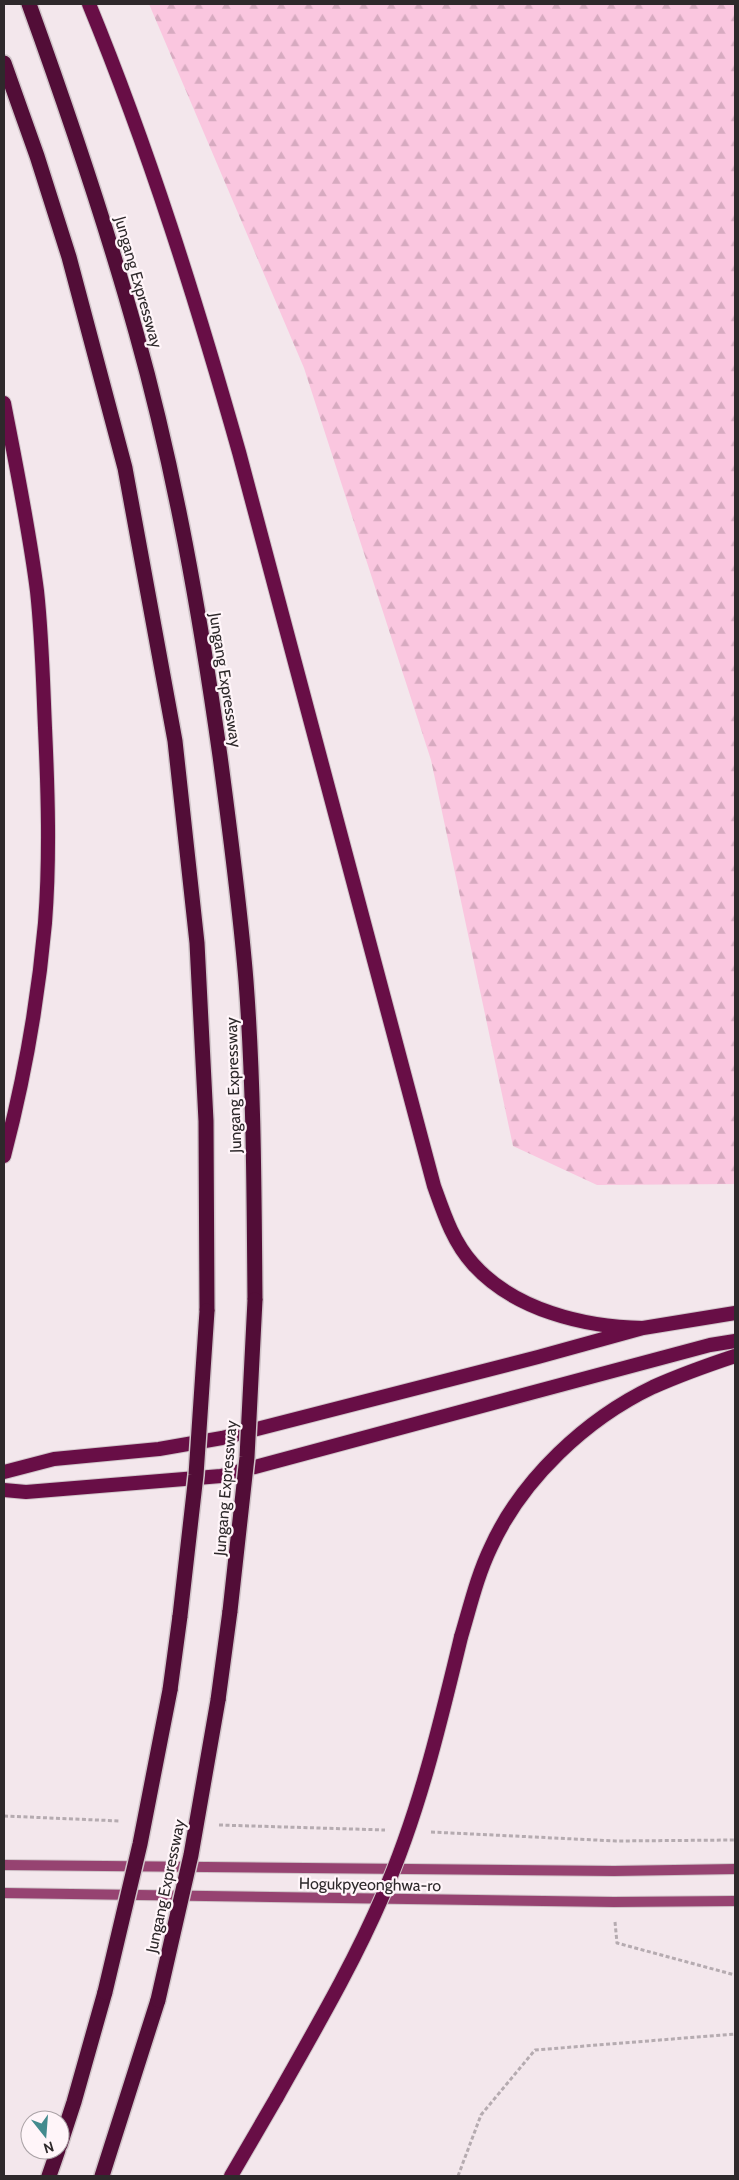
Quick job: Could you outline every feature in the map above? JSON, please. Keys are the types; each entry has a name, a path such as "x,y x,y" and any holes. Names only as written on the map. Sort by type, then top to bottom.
{"highway":[{"name":"Jungang Expressway","path":"29,4 82,152 137,335 186,546 205,651 231,837 246,978 251,1058 255,1300 247,1457 230,1611 218,1700 191,1855 158,2000 102,2176"},
{"path":"89,4 118,76 178,246 206,337 242,462 432,1176 447,1223 472,1264 492,1282 512,1296 532,1305 595,1324 643,1328"},
{"name":"Jungang Expressway","path":"4,63 37,156 69,257 125,468 175,741 197,943 206,1121 207,1311 196,1475 170,1690 140,1844 105,1992 70,2114"},
{"path":"4,403 37,592 44,695 47,813 45,922 37,991 25,1062 4,1156"},
{"path":"4,1472 54,1459 159,1449 222,1438 538,1358 643,1328 735,1313"},
{"path":"4,1490 26,1492 222,1476 700,1348 735,1341"},
{"path":"231,2176 339,1985 383,1895 399,1854 434,1748 461,1637 480,1574 503,1523 534,1480 580,1436 616,1408 653,1387 735,1356"},
{"path":"49,2176 55,2160"}],"main road":[{"name":"Hogukpyeonghwa-ro","path":"4,1865 614,1871 735,1870"},
{"name":"Hogukpyeonghwa-ro","path":"4,1893 614,1902 735,1901"}],"path":[{"path":"4,1816 127,1822"},
{"path":"215,1825 391,1830"},
{"path":"430,1832 616,1841 735,1840"},
{"path":"614,1871 616,1841"},
{"path":"614,1902 617,1943 735,1975"},
{"path":"458,2176 481,2115 535,2050 735,2034"}],"green space":[{"path":"149,4 735,4 735,1184 597,1185 513,1146 431,760 304,368"}]}
